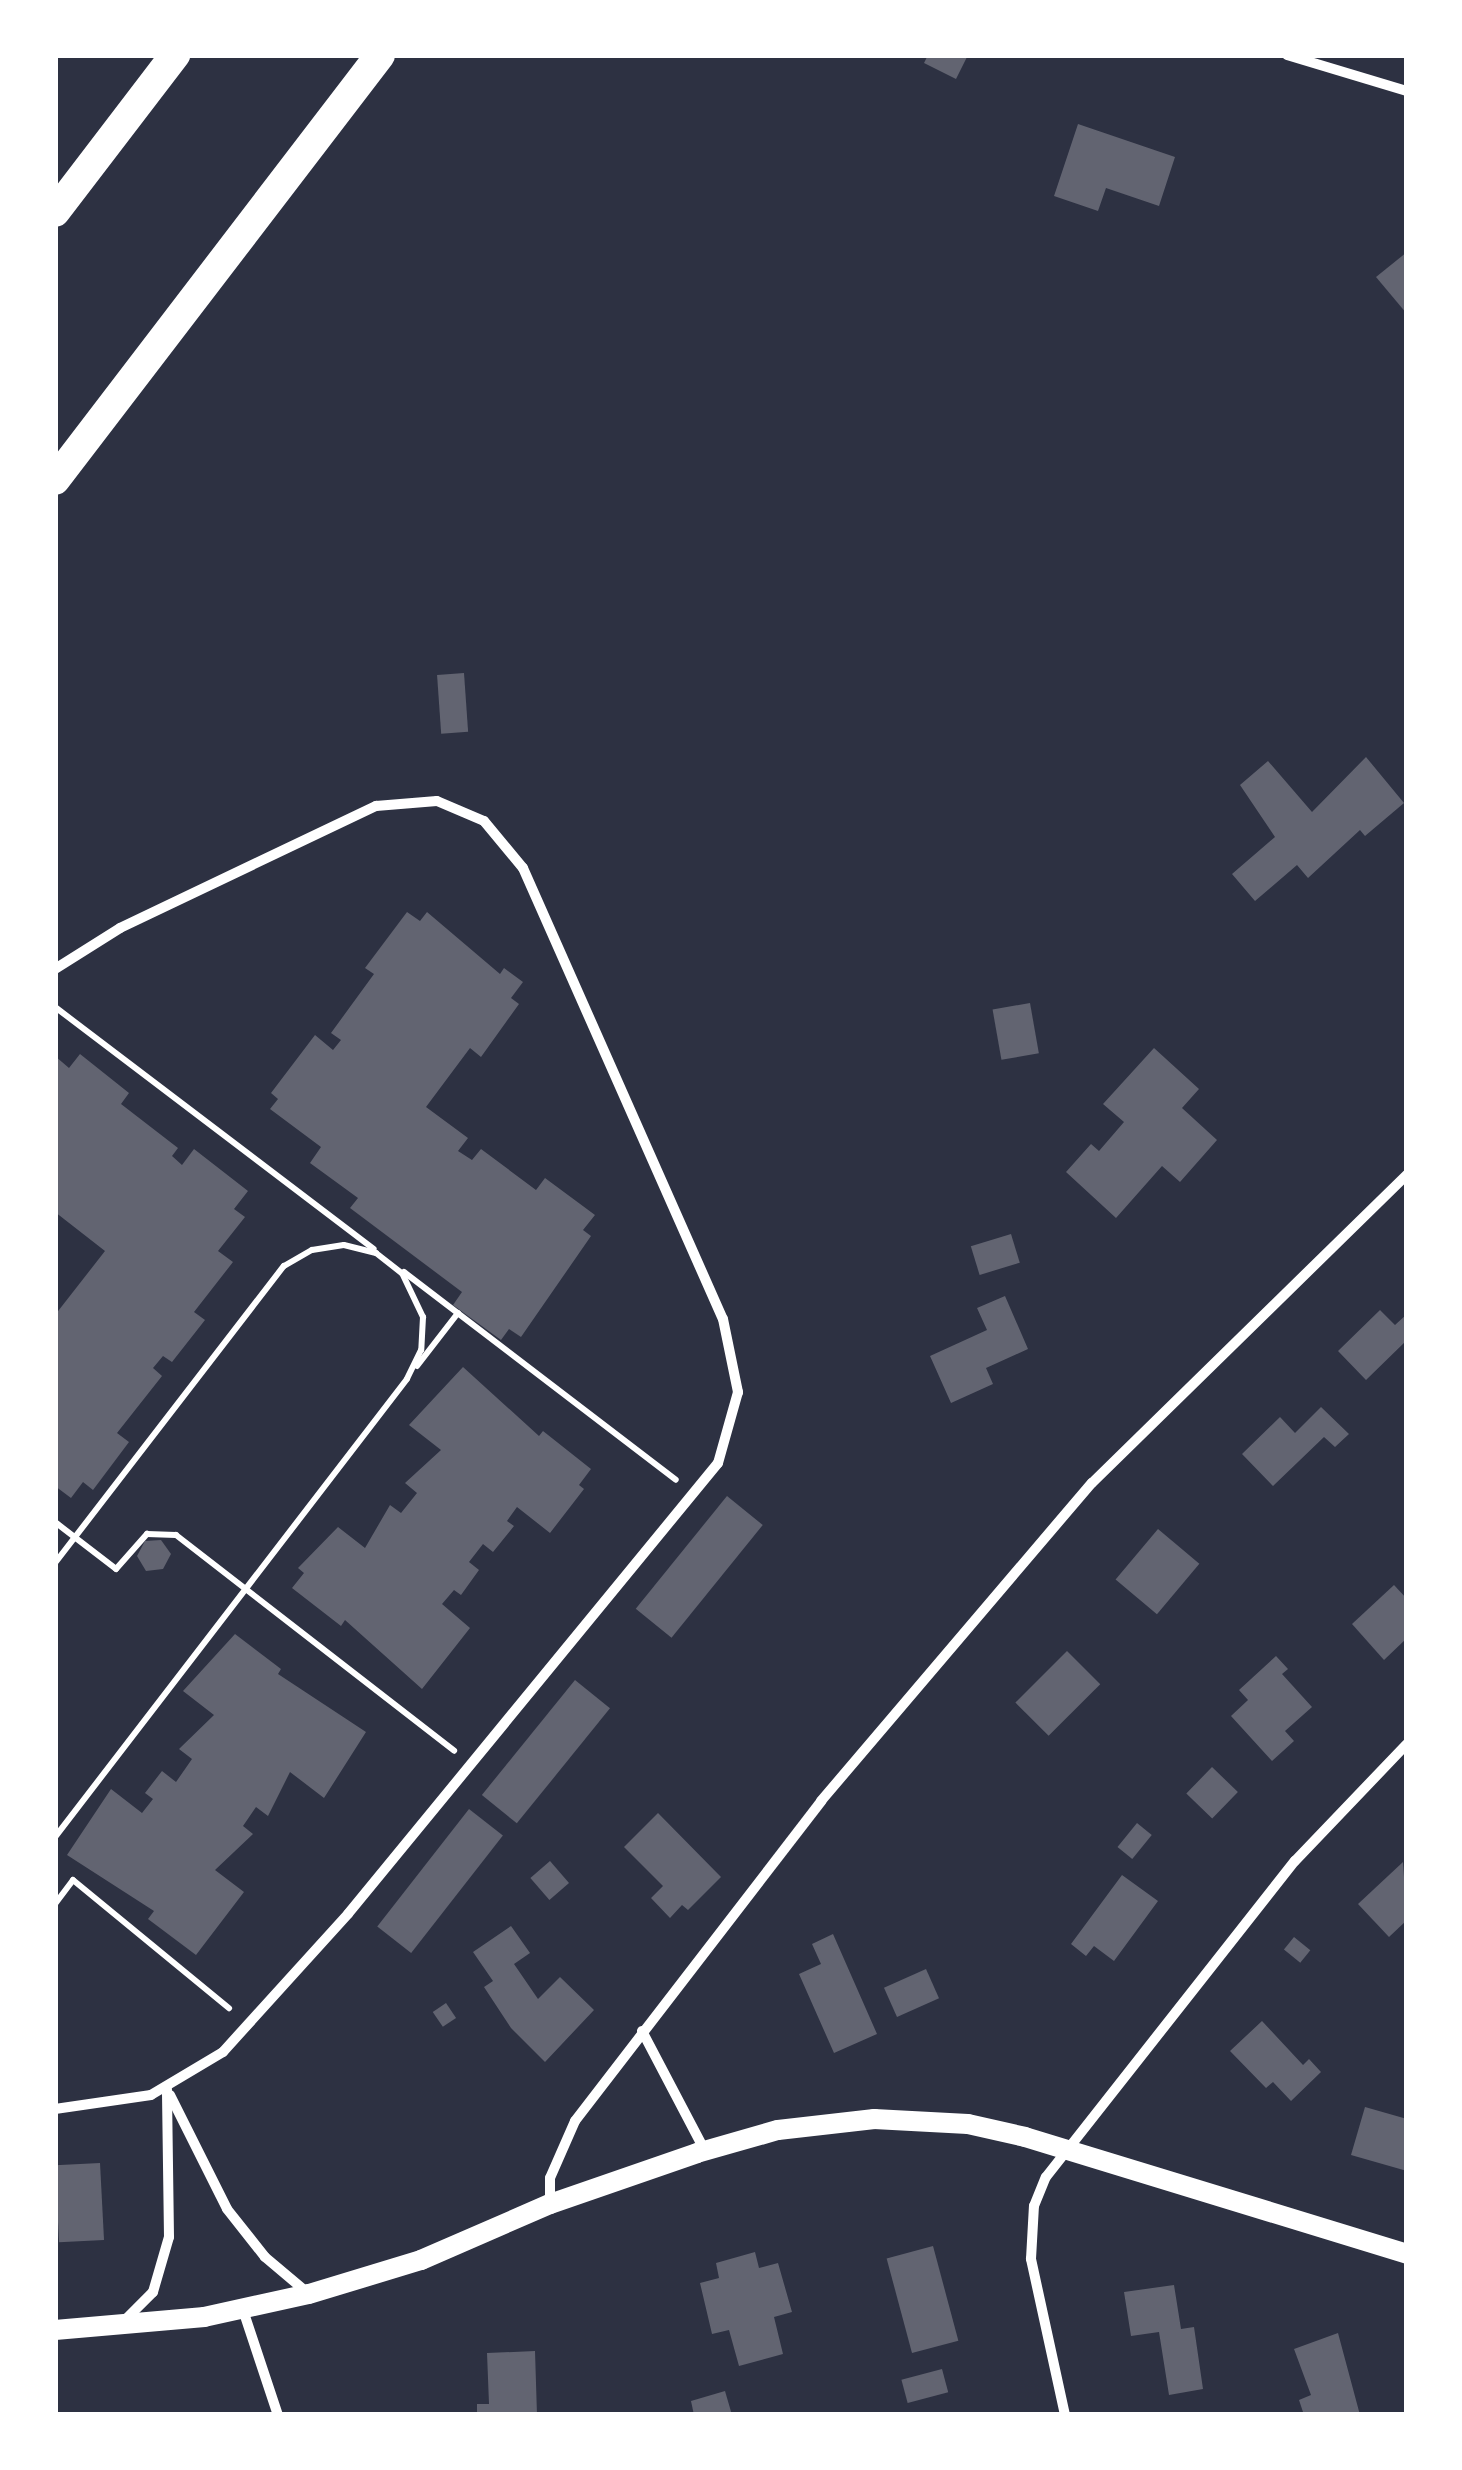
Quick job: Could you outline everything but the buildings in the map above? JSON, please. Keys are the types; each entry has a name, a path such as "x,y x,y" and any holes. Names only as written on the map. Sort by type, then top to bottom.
{"highway":[{"path":"55,212 175,55"},
{"path":"55,480 380,55"}],"main road":[{"path":"55,2330 243,2310 309,2294 421,2260 550,2204 705,2150 790,2128 874,2119 968,2124 1068,2148 1407,2254"}],"street":[{"path":"1286,55 1407,91"},
{"path":"55,969 120,928 376,806 437,801 492,828 523,868 732,1342 738,1379 732,1429 718,1463 471,1764 247,2026 211,2063 167,2089 118,2103 55,2108"},
{"path":"550,2204 550,2178 575,2120 995,1591 1092,1483 1407,1174"},
{"path":"1066,2415 1030,2238 1040,2191 1068,2148 1295,1861 1407,1744"},
{"path":"642,2031 705,2150"},
{"path":"167,2089 226,2209 265,2257 309,2294"},
{"path":"94,2328 135,2313 162,2272 169,2237 167,2089"},
{"path":"243,2310 278,2415"}],"path":[{"path":"55,1007 694,1493"},
{"path":"55,1563 284,1266 312,1250 344,1245 390,1262 412,1286 423,1317 421,1350 407,1379"},
{"path":"55,1837 458,1314"},
{"path":"55,1522 116,1569 142,1537 170,1533 471,1764"},
{"path":"55,1904 73,1880 204,1982 247,2026"}]}
